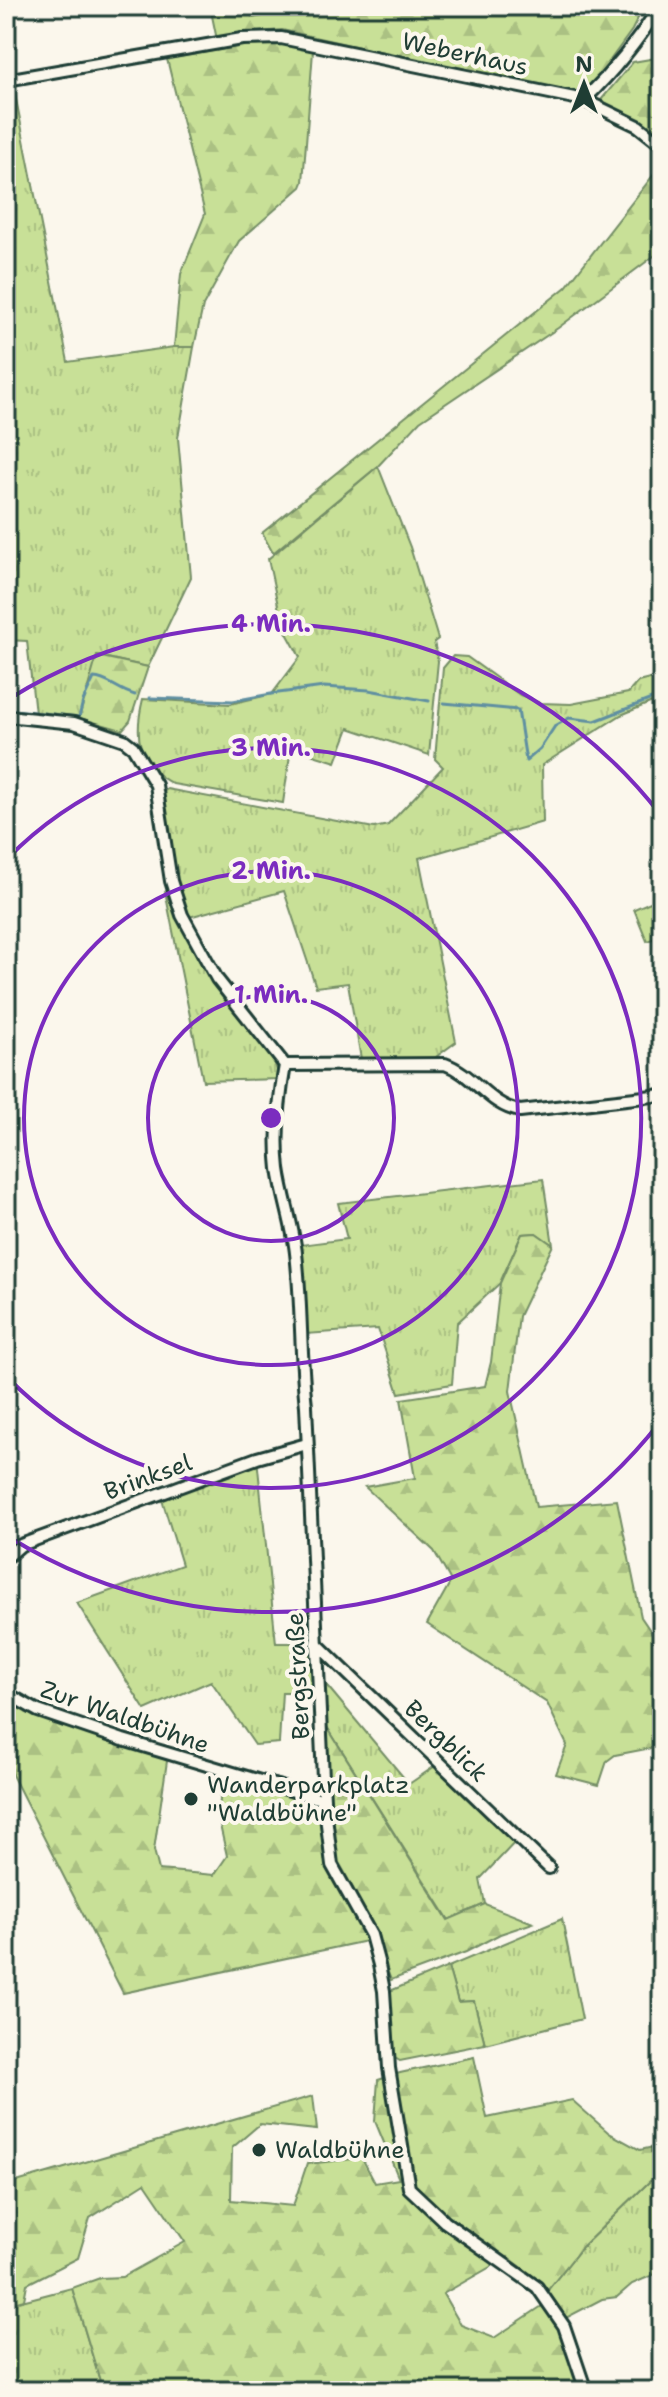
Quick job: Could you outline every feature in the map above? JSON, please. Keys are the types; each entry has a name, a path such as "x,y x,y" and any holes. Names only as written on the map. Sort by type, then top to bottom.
{"street":[{"path":"584,100 638,42 660,6"},
{"name":"Weberhaus","path":"6,80 242,39 281,38 584,100 638,126 662,145"},
{"path":"6,716 74,723 124,740 133,747 156,785 171,881 182,915 217,979 285,1065 445,1064 468,1076 507,1109 520,1111 662,1095"},
{"name":"Bergstraße","path":"285,1065 277,1147 279,1172 296,1251 301,1313 324,1800 332,1865 371,1935 379,1965 384,1991 389,2068 409,2188 445,2222 537,2287 564,2326 586,2391"},
{"name":"Brinksel","path":"6,1558 21,1545 257,1458 307,1444"},
{"name":"Bergblick","path":"316,1643 549,1868"},
{"name":"Zur Waldbühne","path":"6,1693 38,1711 123,1740 324,1800"}],"green space":[{"path":"210,6 246,6 253,18 273,14 278,6 644,6 632,30 584,96 282,30 244,33 217,40"},
{"path":"247,45 286,45 313,51 303,182 239,241 203,306 194,347 174,347 181,274 205,214 167,59"},
{"path":"662,57 662,140 639,122 601,100 633,62"},
{"path":"13,84 68,362 194,347 178,438 191,577 148,667 98,656 79,718 35,713 27,641 6,640 6,86"},
{"path":"662,164 662,250 558,328 420,421 378,466 273,553 262,533 566,287"},
{"path":"378,466 410,547 438,639 434,642 438,661 429,755 349,728 336,762 291,748 283,803 173,784 161,777 145,759 141,748 139,725 143,699 230,704 272,694 300,657 282,624 268,559"},
{"path":"97,656 148,667 130,721 122,730 79,718"},
{"path":"453,656 467,657 520,695 540,703 571,704 628,693 638,682 662,676 662,698 621,715 542,765 543,822 419,858 456,1042 433,1059 361,1059 348,983 316,987 284,891 189,917 175,879 161,794 167,789 374,828 388,825 443,767 435,759 443,668"},
{"path":"165,891 206,973 270,1053 279,1079 203,1081"},
{"path":"662,897 662,936 647,941 634,909"},
{"path":"543,1179 553,1245 536,1233 522,1234 500,1283 457,1323 452,1384 399,1393 378,1329 306,1334 300,1245 347,1239 338,1203"},
{"path":"536,1233 553,1245 519,1316 510,1391 536,1507 617,1500 641,1617 662,1648 662,1746 615,1755 607,1761 599,1785 556,1774 567,1745 547,1703 427,1624 451,1581 434,1551 365,1487 415,1478 401,1399 485,1386 491,1362 500,1283 522,1234"},
{"path":"257,1458 276,1643 316,1643 318,1675 409,1784 438,1764 518,1839 480,1879 485,1904 449,1920 322,1719 319,1692 282,1692 279,1743 255,1745 211,1681 145,1710 77,1603 182,1565 160,1493"},
{"path":"6,1697 62,1724 167,1761 154,1850 159,1870 214,1875 227,1856 219,1821 221,1776 320,1807 330,1806 322,1719 448,1920 485,1904 533,1923 391,1980 374,1937 123,1993 6,1763"},
{"path":"562,1919 582,2019 485,2044 474,2001 458,2002 448,1967"},
{"path":"448,1967 458,2002 474,2001 485,2044 400,2061 393,2057 390,1991"},
{"path":"474,2057 487,2118 572,2100 609,2133 640,2150 662,2145 662,2179 650,2181 582,2247 547,2291 508,2257 443,2294 461,2325 494,2338 542,2306 561,2329 582,2391 103,2391 72,2288 100,2278 122,2277 185,2242 145,2183 90,2218 78,2258 27,2284 24,2300 6,2305 6,2185 313,2096 317,2130 260,2124 232,2148 231,2200 293,2206 307,2164 362,2158 375,2183 399,2179 375,2121 378,2080"},
{"path":"662,2179 662,2271 632,2284 617,2297 602,2299 564,2319 547,2291 582,2247 650,2181"},
{"path":"72,2288 103,2391 6,2391 6,2305"}],"waterway":[{"path":"6,709 79,717 94,678 135,695"},
{"path":"150,698 233,701 324,687 369,690 429,701"},
{"path":"444,703 518,710 526,761 540,749 555,726 569,718 595,721 662,695"}],"place":[{"name":"Wanderparkplatz \"Waldbühne\"","path":"191,1799"},
{"name":"Waldbühne","path":"259,2150"}]}
